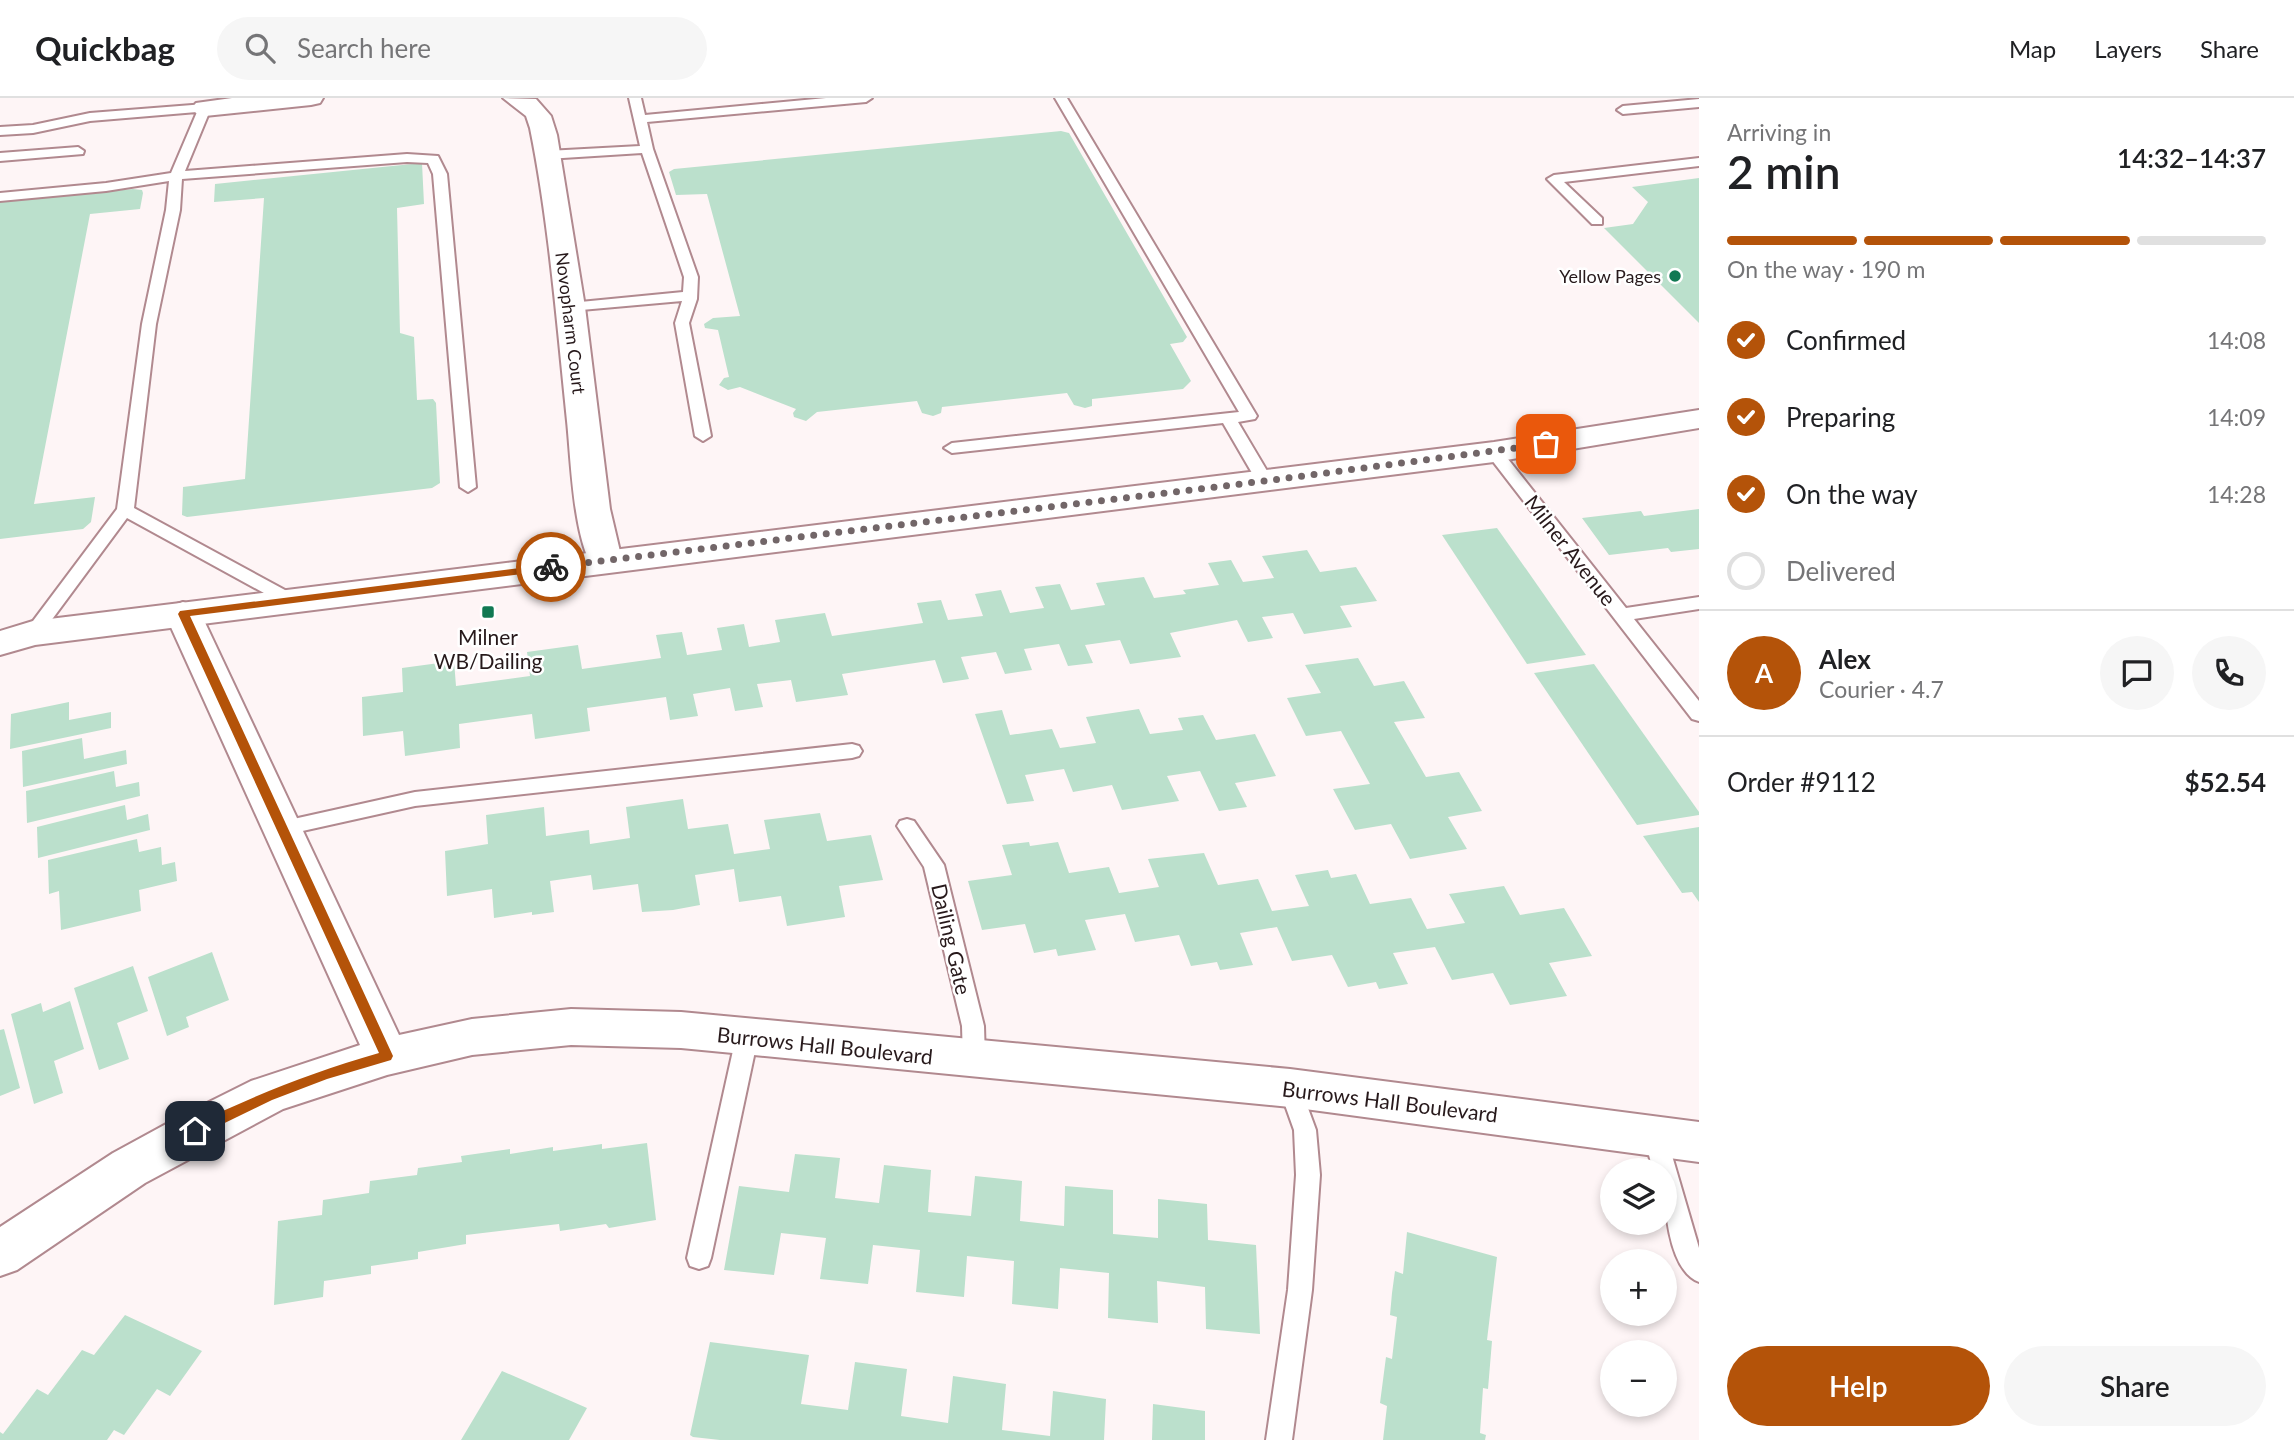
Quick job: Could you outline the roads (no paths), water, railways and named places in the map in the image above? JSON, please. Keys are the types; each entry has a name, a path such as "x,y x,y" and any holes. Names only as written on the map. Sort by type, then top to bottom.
{"street":[{"path":"205,108 311,98"},
{"name":"Novopharm Court","path":"515,98 526,103 540,116 570,307 593,509 605,561"},
{"path":"0,643 33,633 290,600 1494,452 1699,419"},
{"path":"183,614 387,1056"},
{"name":"Burrows Hall Boulevard","path":"0,1254 129,1168 195,1131 267,1096 387,1056 472,1037 571,1027 681,1030 1290,1088 1699,1142"}],"lane":[{"path":"635,98 647,149 691,278 690,296 682,323 703,436"},
{"path":"640,119 866,98"},
{"path":"952,448 1249,416 1061,98"},
{"path":"1623,110 1699,103"},
{"path":"0,131 33,129 90,117 205,108 176,176 173,210 149,324 125,510 33,633"},
{"path":"0,119 72,114 90,117"},
{"path":"547,155 647,149"},
{"path":"0,157 78,151"},
{"path":"0,197 106,187 176,176 407,158 433,159 440,174 468,487"},
{"path":"1597,221 1554,179 1699,162"},
{"path":"570,307 690,296"},
{"path":"1228,418 1265,481"},
{"name":"Milner Avenue","path":"1494,452 1699,715"},
{"path":"125,510 290,600"},
{"name":"Milner Avenue","path":"1622,615 1699,603"},
{"path":"280,829 415,799 852,751"},
{"name":"Dailing Gate","path":"907,826 934,864 973,1027 974,1060"},
{"path":"699,1258 747,1037"},
{"path":"1279,1440 1300,1290 1308,1175 1305,1130 1290,1088"},
{"path":"1655,1135 1691,1262 1699,1271"}],"place":[{"name":"Yellow Pages","path":"1675,276"},
{"name":"Milner WB/Dailing","path":"488,612"}]}
